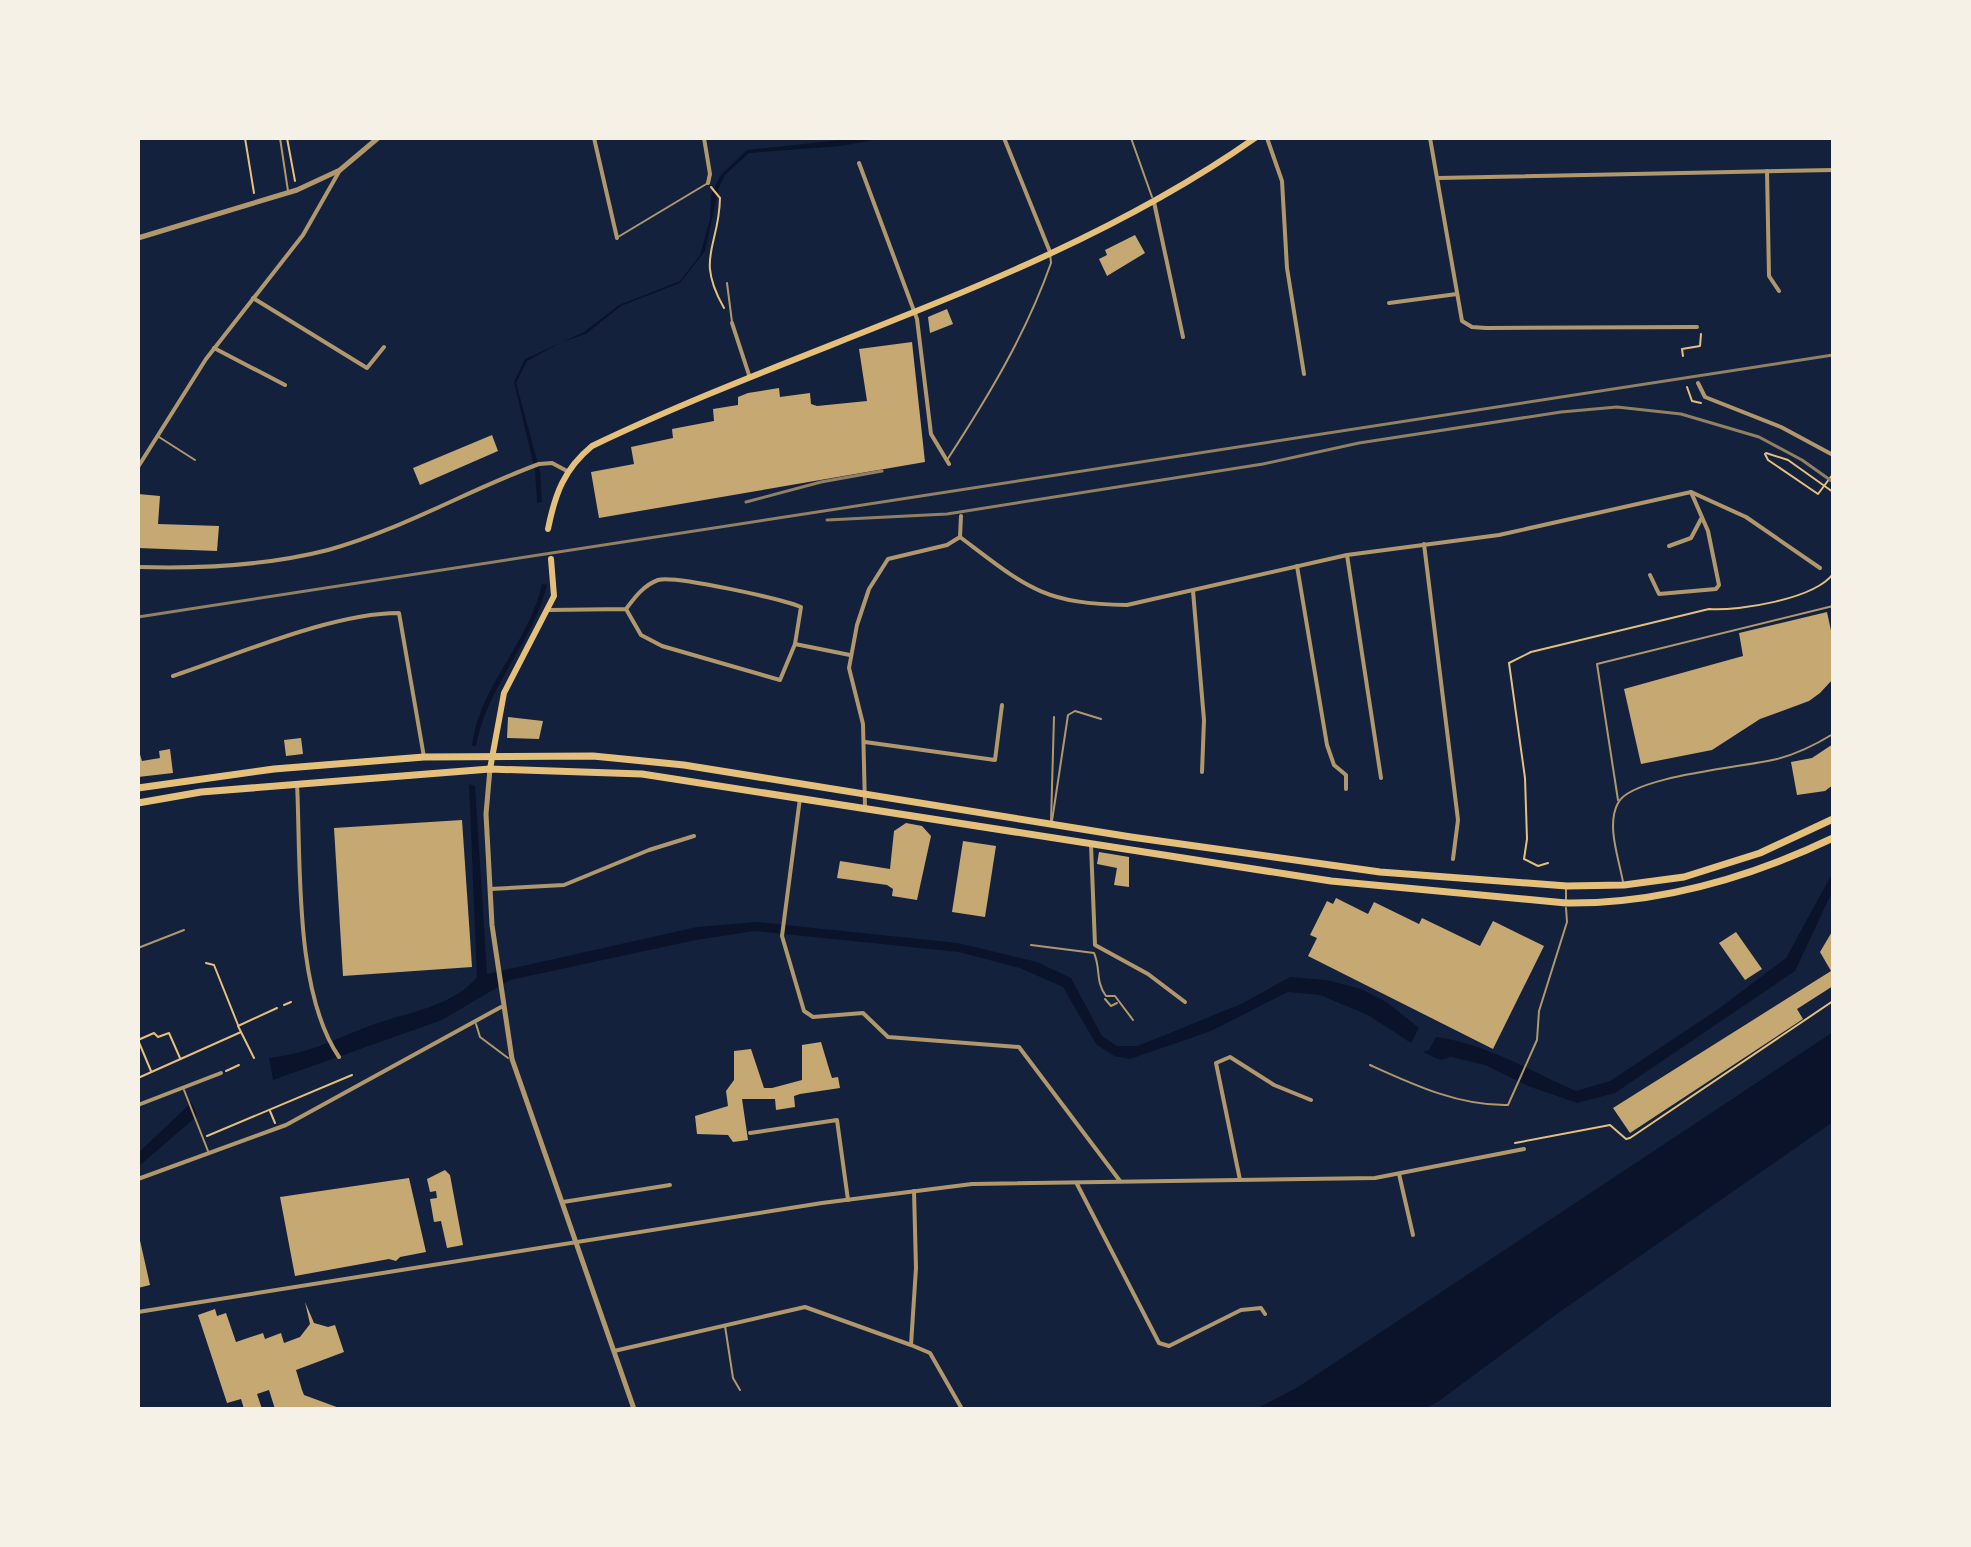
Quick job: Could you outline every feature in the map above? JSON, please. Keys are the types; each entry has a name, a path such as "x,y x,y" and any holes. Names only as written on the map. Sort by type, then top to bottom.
{"main road":[{"path":"548,529 561,482 567,471 592,446 1050,252 1154,202 1255,138"},
{"path":"490,769 504,693 549,610 555,583 551,559"},
{"path":"138,788 274,769 424,757 491,755 640,760 1380,872 1567,886 1624,885 1684,877 1723,867 1796,838 1833,819"},
{"path":"138,803 176,795 297,783 490,769 642,774 1378,887 1566,903 1601,903 1681,892 1726,881 1833,838"}],"street":[{"path":"138,238 297,190 340,170 378,138"},
{"path":"594,138 617,238"},
{"path":"704,138 709,185"},
{"path":"1267,138 1282,181 1287,268 1304,374"},
{"path":"1430,138 1462,321 1472,327 1697,327"},
{"path":"1005,140 1050,252"},
{"path":"859,163 914,311 931,434 948,462"},
{"path":"138,467 214,348 303,235 340,170"},
{"path":"1438,178 1833,170"},
{"path":"1767,171 1769,276 1779,291"},
{"path":"1154,202 1183,337"},
{"path":"1389,303 1457,294"},
{"path":"253,298 367,368 384,347"},
{"path":"732,323 750,379"},
{"path":"214,348 285,385"},
{"path":"1698,383 1705,397 1781,427 1833,455"},
{"path":"138,567 240,566 330,549 539,464 552,463 567,471"},
{"path":"1650,575 1659,594 1693,594 1718,587 1720,581 1711,544 1691,492"},
{"path":"960,537 1009,575 1045,596 1089,605 1127,605 1347,555 1499,535 1691,492 1746,517 1820,568"},
{"path":"960,537 961,516"},
{"path":"1669,546 1691,538 1701,519"},
{"path":"865,806 865,742 849,668 869,589 888,559 947,545 960,537"},
{"path":"1424,544 1458,820 1453,859"},
{"path":"1347,555 1381,778"},
{"path":"1297,566 1327,745 1334,765 1346,775 1346,789"},
{"path":"661,579 749,593 801,607 795,644 780,680 662,646 641,635 626,609 642,589 661,579"},
{"path":"1193,591 1204,720 1202,772"},
{"path":"549,610 626,609"},
{"path":"173,676 322,627 381,613 399,613 424,757"},
{"path":"795,644 850,655"},
{"path":"865,742 995,760 1002,705"},
{"path":"490,769 486,814 489,889 498,987 512,1059 634,1409"},
{"path":"297,783 307,977 328,1041 339,1057"},
{"path":"801,798 782,936 798,998 809,1015 863,1013 888,1037 1019,1047 1120,1181"},
{"path":"489,889 564,885 649,850 694,836"},
{"path":"1091,843 1094,953"},
{"path":"1095,945 1148,974 1185,1002"},
{"path":"138,1179 276,1128 501,1007"},
{"path":"1240,1180 1216,1063 1230,1057 1274,1085 1311,1100"},
{"path":"138,1105 221,1073"},
{"path":"750,1133 837,1120 848,1200"},
{"path":"138,1312 848,1200 972,1184 1375,1178 1524,1149"},
{"path":"1399,1174 1413,1235"},
{"path":"1077,1183 1159,1343 1169,1346 1241,1310 1261,1308 1265,1314"},
{"path":"563,1202 670,1185"},
{"path":"911,1345 916,1268 914,1191"},
{"path":"614,1351 805,1307 930,1353 962,1409"}],"lane":[{"path":"280,138 289,193"},
{"path":"1005,140 1014,138"},
{"path":"1131,138 1154,202"},
{"path":"617,238 709,185"},
{"path":"948,462 994,387 1030,319 1051,263 1050,252"},
{"path":"727,283 732,323"},
{"path":"158,436 195,460"},
{"path":"1624,885 1614,826 1618,800 1597,664 1833,606"},
{"path":"1051,823 1068,715 1075,711 1101,719"},
{"path":"1050,836 1054,717"},
{"path":"1618,800 1632,790 1650,784 1779,759 1811,748 1833,734"},
{"path":"1370,1065 1426,1090 1486,1105 1508,1105 1537,1040 1539,1011 1567,922 1567,886"},
{"path":"176,927 176,933"},
{"path":"138,948 184,930"},
{"path":"1031,945 1094,953 1098,961 1097,984 1106,996 1106,1004 1111,1006 1118,1002"},
{"path":"1106,996 1115,996 1133,1020"},
{"path":"476,1019 480,1037 512,1059"},
{"path":"184,1089 208,1151"},
{"path":"725,1325 733,1378 740,1390"}],"path":[{"path":"245,138 255,198"},
{"path":"287,138 297,190"},
{"path":"709,185 720,198 720,215 707,267 713,290 732,323"},
{"path":"1683,356 1682,349 1700,346 1697,327"},
{"path":"1833,474 1819,493 1768,460 1765,454 1771,452 1788,460 1833,492"},
{"path":"1548,863 1538,866 1524,859 1527,839 1525,778 1509,663 1531,652 1709,609 1737,609 1818,590 1833,574"},
{"path":"206,963 214,965 254,1058"},
{"path":"1512,1151 1516,1141 1556,1137 1610,1125 1626,1139 1630,1138 1803,1025 1808,1017 1833,1001"},
{"path":"284,1005 291,1002"},
{"path":"238,1026 277,1008"},
{"path":"138,1078 241,1032"},
{"path":"151,1072 138,1040 154,1033 158,1037 169,1033 180,1059"},
{"path":"221,1073 239,1065"},
{"path":"202,1138 352,1075"},
{"path":"269,1109 276,1128"}],"water":[{"path":"885,138 841,146 749,153 725,175 719,187 705,251 680,283 621,306 586,334 563,342 584,332 619,305 680,281 700,255 710,219 711,195 720,176 747,150"},
{"path":"561,342 527,361 516,383 540,471 542,502 537,503 535,471 514,382 525,359"},
{"path":"542,584 547,585 540,606 489,704 476,746 472,746 484,704 526,627"},
{"path":"469,784 475,786 487,974 697,927 756,922 958,943 1037,962 1071,978 1102,1036 1117,1046 1137,1046 1165,1035 1241,1004 1290,977 1326,980 1361,989 1388,1003 1419,1028 1411,1043 1368,1015 1320,995 1288,992 1211,1031 1130,1059 1114,1056 1096,1044 1063,987 1020,968 959,952 755,931 696,940 510,980 442,1020 273,1080 269,1058 306,1050 424,1009 453,996 477,977"},
{"path":"1833,872 1833,890 1795,971 1615,1093 1577,1103 1528,1086 1485,1065 1451,1057 1440,1060 1423,1052 1429,1050 1436,1037 1472,1045 1576,1091 1610,1081 1717,1010 1786,958"},
{"path":"1833,1032 1833,1122 1561,1311 1439,1401 1425,1409 1256,1409 1298,1387"},
{"path":"192,1102 197,1116 138,1167 138,1153"}],"building":[{"path":"1135,235 1145,253 1107,276 1099,259 1107,255 1105,250"},
{"path":"947,309 953,324 930,333 928,317"},
{"path":"912,342 925,462 599,518 591,472 634,464 631,447 673,438 672,429 714,421 713,409 738,405 738,397 748,393 779,388 780,397 810,393 811,404 817,406 867,401 859,349"},
{"path":"492,435 498,451 420,485 413,468"},
{"path":"138,494 160,496 158,524 219,526 217,551 138,548"},
{"path":"1827,612 1833,640 1833,679 1820,693 1809,701 1760,719 1712,750 1641,764 1624,689 1743,656 1739,633"},
{"path":"508,717 543,721 539,739 507,738"},
{"path":"301,738 303,754 286,756 284,740"},
{"path":"1833,744 1833,785 1825,791 1797,795 1791,762 1812,758"},
{"path":"138,748 142,761 160,758 159,751 170,749 173,773 138,777"},
{"path":"462,820 472,967 343,976 334,828"},
{"path":"906,823 922,826 931,836 917,900 892,896 893,889 887,885 837,878 840,861 890,869 894,831"},
{"path":"963,841 996,846 985,917 952,912"},
{"path":"1099,852 1129,857 1129,887 1114,885 1117,868 1097,864"},
{"path":"1336,898 1368,914 1374,902 1419,924 1422,918 1480,946 1493,921 1544,946 1493,1049 1308,956 1317,938 1310,935 1327,901 1333,904"},
{"path":"1833,930 1833,986 1797,1009 1803,1019 1630,1133 1613,1108 1831,971 1820,952"},
{"path":"1736,932 1762,969 1745,980 1719,943"},
{"path":"821,1042 832,1078 838,1077 840,1088 794,1096 795,1107 776,1110 775,1099 742,1099 748,1140 733,1142 728,1135 697,1134 695,1116 728,1106 726,1091 734,1080 734,1051 751,1049 764,1088 772,1088 802,1080 802,1045"},
{"path":"445,1170 450,1175 463,1245 447,1248 441,1221 434,1222 430,1199 437,1198 436,1191 430,1192 427,1179"},
{"path":"409,1178 426,1252 400,1257 396,1261 389,1259 295,1276 280,1197"},
{"path":"138,1237 150,1285 138,1288"},
{"path":"305,1302 314,1323 328,1327 335,1325 344,1352 296,1370 302,1390 304,1395 342,1409 275,1409 269,1390 257,1394 262,1409 244,1409 241,1399 227,1403 198,1315 215,1309 217,1316 226,1313 236,1342 263,1333 265,1339 281,1333 284,1343 300,1337 310,1324"}],"railway":[{"path":"138,617 1833,355"},
{"path":"827,520 947,514 1263,464 1359,443 1561,412 1617,407 1681,414 1759,437 1802,460 1833,482"},
{"path":"746,502 821,482 882,471"}]}
